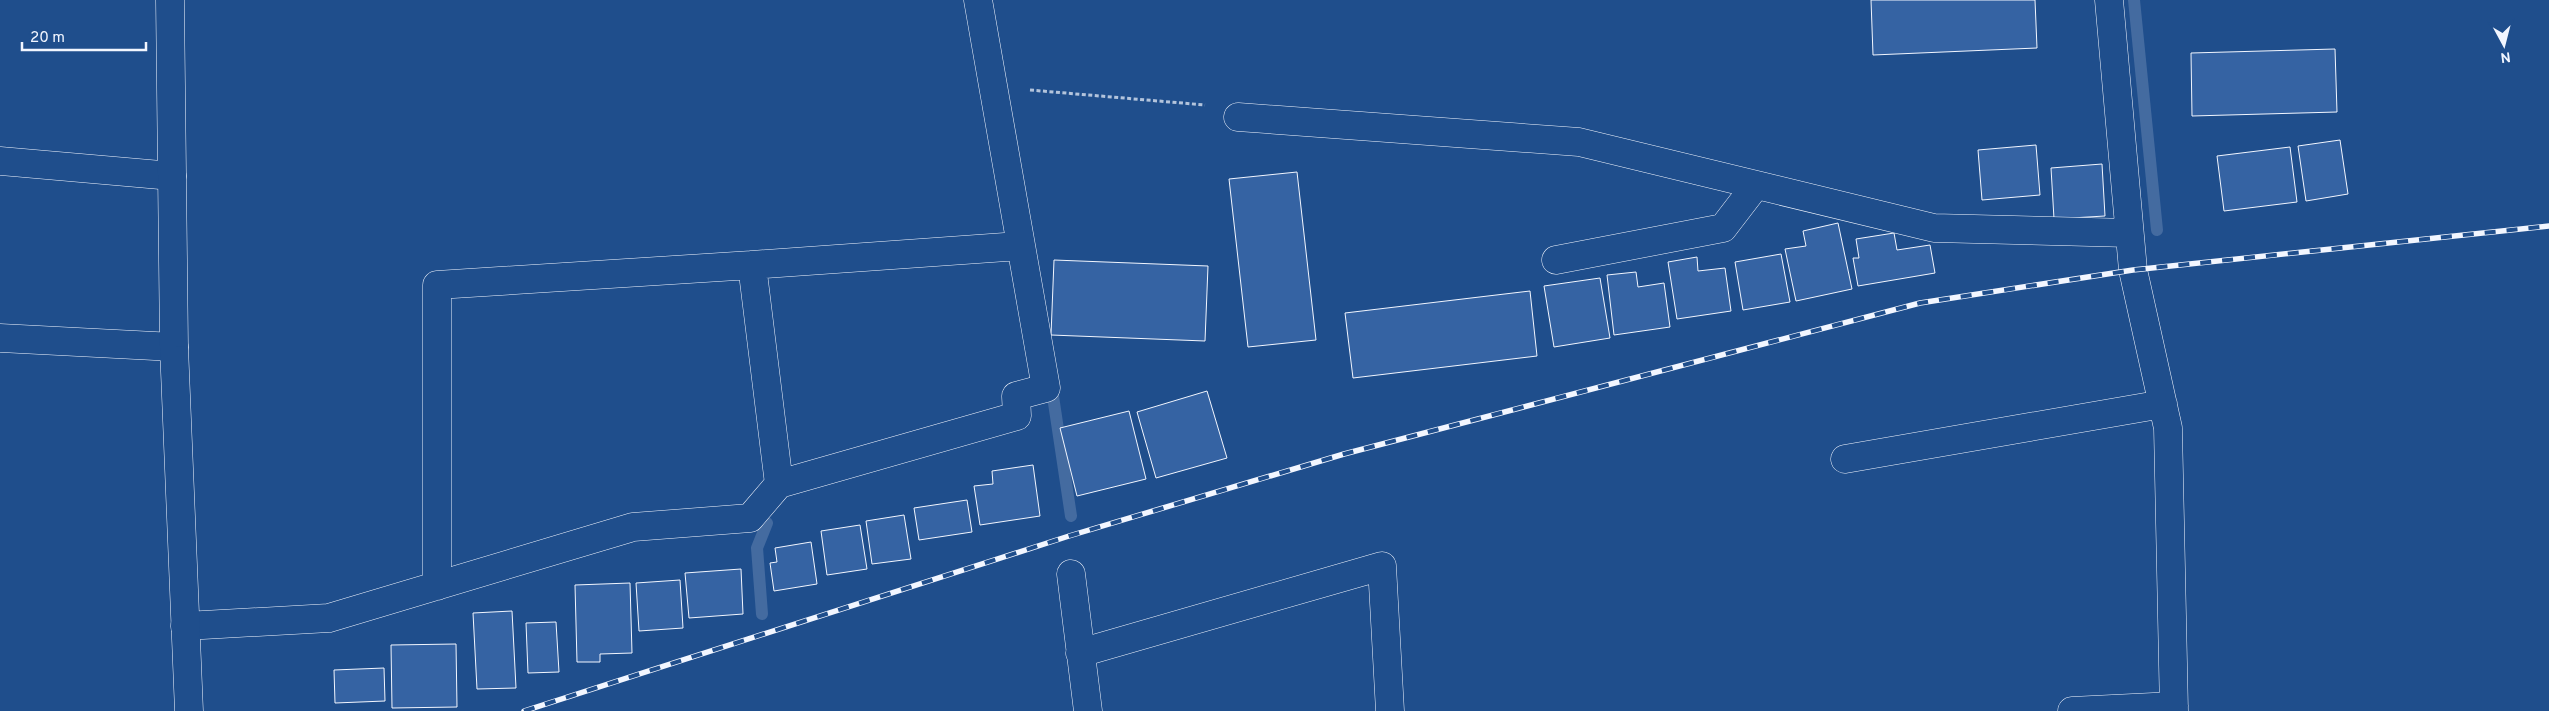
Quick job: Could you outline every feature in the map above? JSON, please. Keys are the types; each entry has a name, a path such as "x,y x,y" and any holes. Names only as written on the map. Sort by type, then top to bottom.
{"street":[{"path":"170,0 174,347 189,711"},
{"path":"185,626 329,618 633,527 750,518 779,484 1017,416 1016,396 1046,388 978,0"},
{"path":"2072,711 2174,708 2168,428 2133,270 2108,0"},
{"path":"1238,117 1579,142 1934,228 2129,233"},
{"path":"0,161 172,176"},
{"path":"1556,260 1723,228 1756,185"},
{"path":"437,586 437,285 752,266 1020,246"},
{"path":"752,266 779,484"},
{"path":"0,338 174,347"},
{"path":"1846,459 2163,404"},
{"path":"1080,653 1382,566 1390,711"},
{"path":"1070,574 1088,711"}],"path":[{"path":"992,87 1237,108 1238,117"}],"building":[{"path":"1871,0 2035,0 2037,48 1873,55"},
{"path":"2335,49 2337,112 2192,116 2191,53"},
{"path":"2340,140 2348,194 2306,201 2298,146"},
{"path":"2036,145 2040,195 1982,200 1978,150"},
{"path":"2290,147 2297,202 2224,211 2217,156"},
{"path":"2102,164 2105,216 2054,219 2051,168"},
{"path":"1297,172 1316,340 1248,347 1229,179"},
{"path":"1838,223 1852,289 1796,301 1785,249 1806,246 1803,231"},
{"path":"1894,233 1897,250 1930,245 1935,273 1858,286 1853,258 1859,258 1856,239"},
{"path":"1781,254 1790,302 1743,310 1735,262"},
{"path":"1697,257 1698,271 1725,268 1731,311 1677,319 1668,262"},
{"path":"1054,260 1208,266 1205,341 1051,335"},
{"path":"1636,272 1638,287 1664,283 1670,327 1614,335 1607,275"},
{"path":"1600,278 1610,338 1554,347 1544,286"},
{"path":"1530,291 1537,356 1353,378 1345,313"},
{"path":"1207,391 1227,458 1156,478 1137,412"},
{"path":"1129,411 1146,479 1077,496 1060,428"},
{"path":"1033,465 1040,516 980,525 974,486 993,484 992,471"},
{"path":"967,500 972,532 919,540 914,508"},
{"path":"904,515 911,559 872,564 866,521"},
{"path":"860,525 867,569 827,575 821,531"},
{"path":"811,542 817,584 774,591 770,563 777,562 775,548"},
{"path":"741,569 743,614 689,618 685,573"},
{"path":"680,580 683,628 639,631 636,583"},
{"path":"630,583 632,653 600,654 600,662 577,662 575,585"},
{"path":"512,611 516,688 477,689 473,613"},
{"path":"556,622 559,672 528,673 526,623"},
{"path":"456,644 457,707 392,708 391,645"},
{"path":"384,668 385,701 335,703 334,670"}],"waterway":[{"path":"2134,0 2157,230"},
{"path":"1051,383 1071,516"},
{"path":"762,614 757,548 767,523"}],"railway":[{"path":"524,711 1069,536 1344,454 1920,303 2133,270 2549,226"}]}
